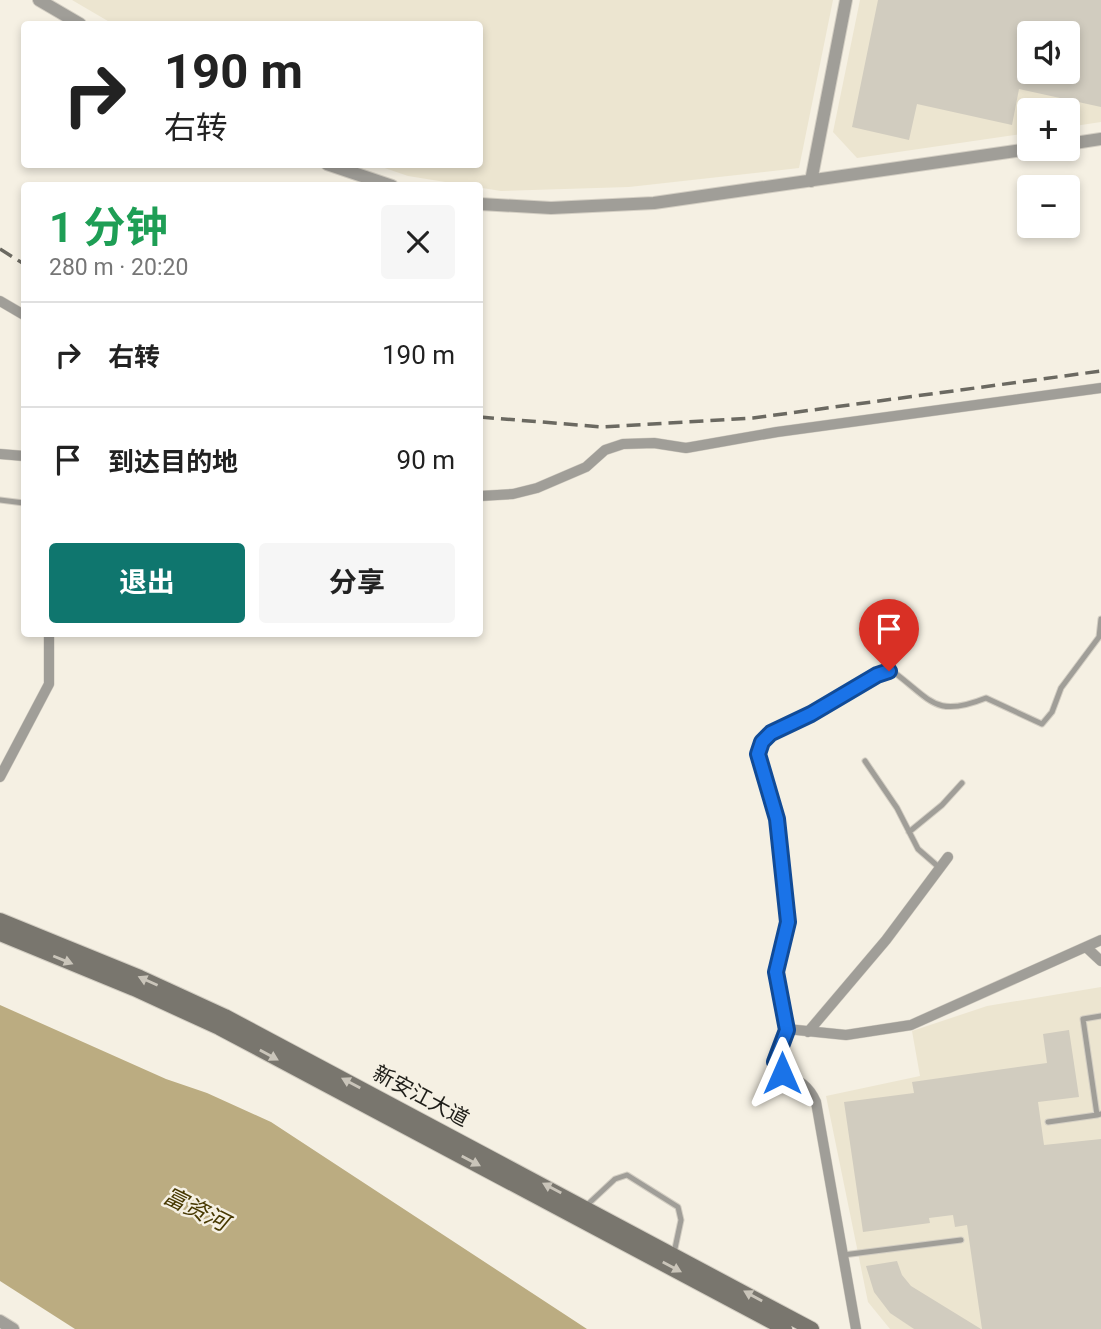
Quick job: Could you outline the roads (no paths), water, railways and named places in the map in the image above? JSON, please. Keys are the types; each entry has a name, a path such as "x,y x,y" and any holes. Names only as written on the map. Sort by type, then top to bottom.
{"main road":[{"name":"新安江大道","path":"0,920 139,977 225,1016 586,1206 812,1329"},
{"name":"新安江大道","path":"0,934 134,989 219,1028 785,1329"}],"street":[{"path":"38,0 75,21"},
{"path":"811,181 846,0"},
{"path":"1080,142 1101,139"},
{"path":"483,204 551,208 622,206 1017,151"},
{"path":"339,168 380,182"},
{"path":"0,301 21,313"},
{"path":"483,496 513,494 537,488 586,467 605,450 623,444 654,443 686,447 1101,388"},
{"path":"0,454 21,456"},
{"path":"0,777 49,684 49,637"},
{"path":"808,1031 833,1006 948,857"},
{"path":"856,1329 816,1102 806,1085 782,1073 776,1065 776,1054 787,1030 862,1034 919,1023 1101,940"},
{"path":"1086,947 1101,961"},
{"path":"0,1321 13,1329"}],"lane":[{"path":"0,500 21,503"},
{"path":"787,1030 776,972 788,922 787,900 777,819 758,754 762,742 771,733 889,671 936,705 955,708 986,698 1042,724 1052,712 1061,688 1099,637 1101,619"},
{"path":"865,761 918,849 941,869"},
{"path":"909,832 942,805 962,783"},
{"path":"1048,1122 1099,1114 1083,1019 1101,1016"},
{"path":"586,1206 615,1179 627,1175 678,1207 681,1220 674,1253"},
{"path":"843,1255 961,1240"}],"railway":[{"path":"0,249 21,262"},
{"path":"483,417 603,427 753,418 1101,371"}],"water label":[{"name":"富资河","path":"196,1209"}]}
